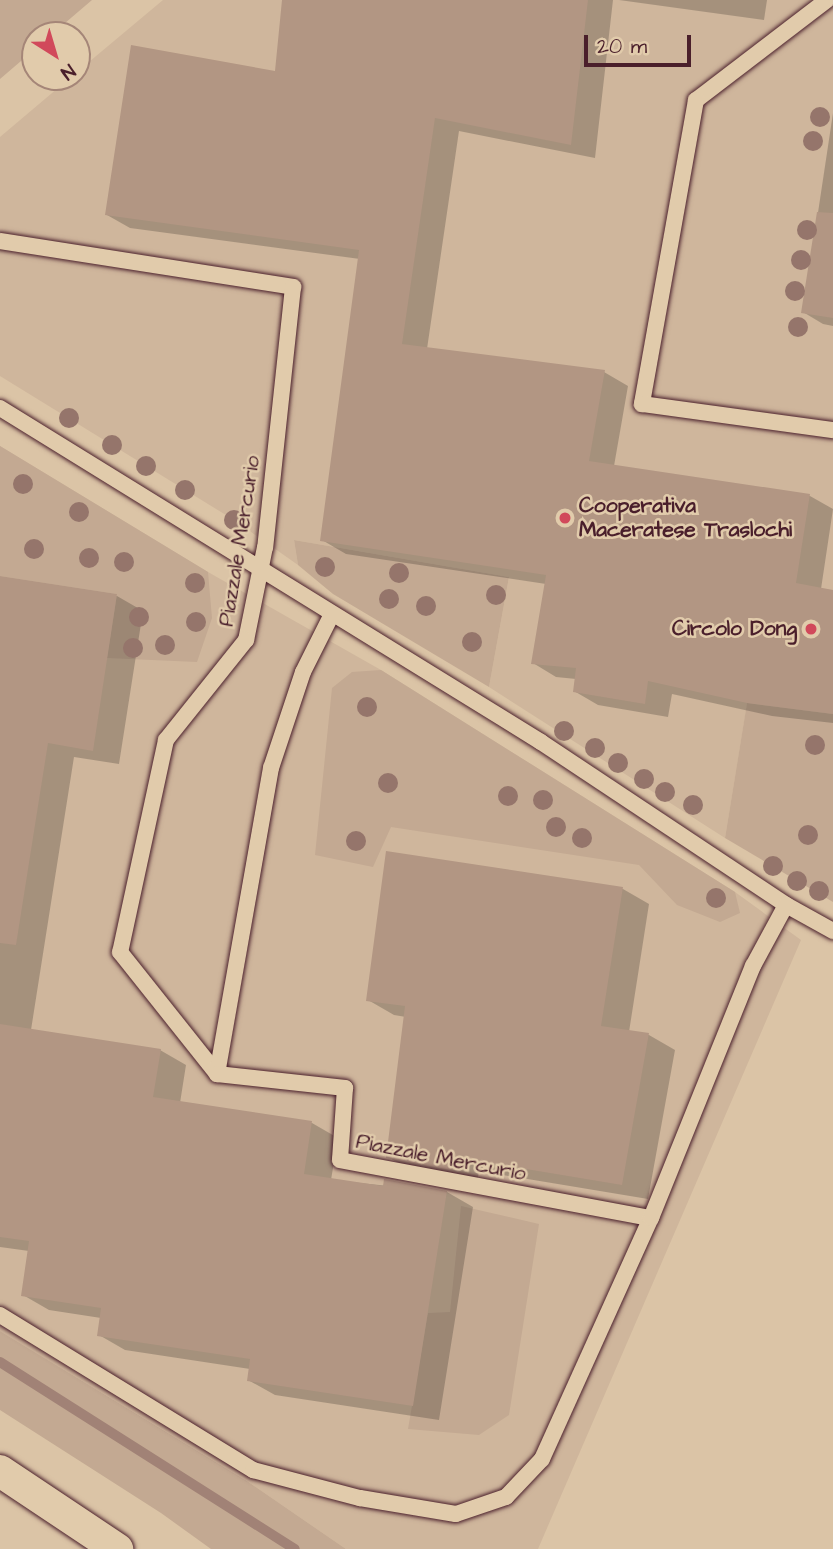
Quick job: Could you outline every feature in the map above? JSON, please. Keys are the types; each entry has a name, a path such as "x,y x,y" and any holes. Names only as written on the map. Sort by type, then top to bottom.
{"street":[{"path":"0,1471 117,1549"}],"lane":[{"path":"827,0 696,100 642,404 833,430"},
{"name":"Piazzale Mercurio","path":"0,241 293,287 260,570 246,640 166,740 120,952 217,1074 345,1088 340,1160 651,1218"},
{"path":"0,408 541,742 786,905 833,932"},
{"path":"217,1074 271,768 303,672 332,614"},
{"path":"0,1315 253,1470 359,1498 456,1514 506,1497 541,1459 651,1218 752,966 786,905"}],"shaded area":[{"path":"0,0 92,0 67,21 21,21 21,61 0,79"},
{"path":"163,0 833,0 833,714 747,704 725,838 489,687 509,577 294,540 298,565 234,520 0,376 0,137 54,91 91,91 91,60"},
{"path":"0,446 208,572 381,670 735,892 801,940 538,1549 346,1549 247,1481 0,1331"},
{"path":"0,446 208,572 212,618 197,662 107,658 117,594 0,576"},
{"path":"294,540 509,577 489,687 333,594 298,565"},
{"path":"381,670 735,892 740,913 720,922 677,905 639,865 391,827 373,867 315,855 332,688 352,672"},
{"path":"747,703 833,714 833,902 725,838"},
{"path":"461,1206 539,1224 509,1415 479,1435 408,1429 428,1313 450,1312"},
{"path":"0,1331 247,1481 346,1549 211,1549 161,1513 0,1410"}],"building":[{"path":"282,0 588,0 571,145 435,118 402,344 605,370 589,461 810,494 796,583 833,590 833,714 747,703 648,681 645,704 573,692 576,668 531,664 546,575 320,541 359,250 105,215 131,45 275,71"},
{"path":"817,212 833,213 833,318 801,313"},
{"path":"0,576 117,594 93,751 48,743 16,945 0,943"},
{"path":"386,851 623,887 601,1026 649,1033 622,1185 453,1157 451,1170 386,1158 405,1006 366,1001"},
{"path":"0,1024 161,1049 153,1097 312,1121 304,1174 383,1186 384,1179 447,1191 413,1406 247,1381 250,1359 97,1336 101,1308 21,1296 29,1241 0,1237"}],"waterway":[{"path":"0,1362 295,1549"}],"place":[{"name":"Cooperativa Maceratese Traslochi","path":"565,518"},
{"name":"Circolo Dong","path":"811,629"}]}
